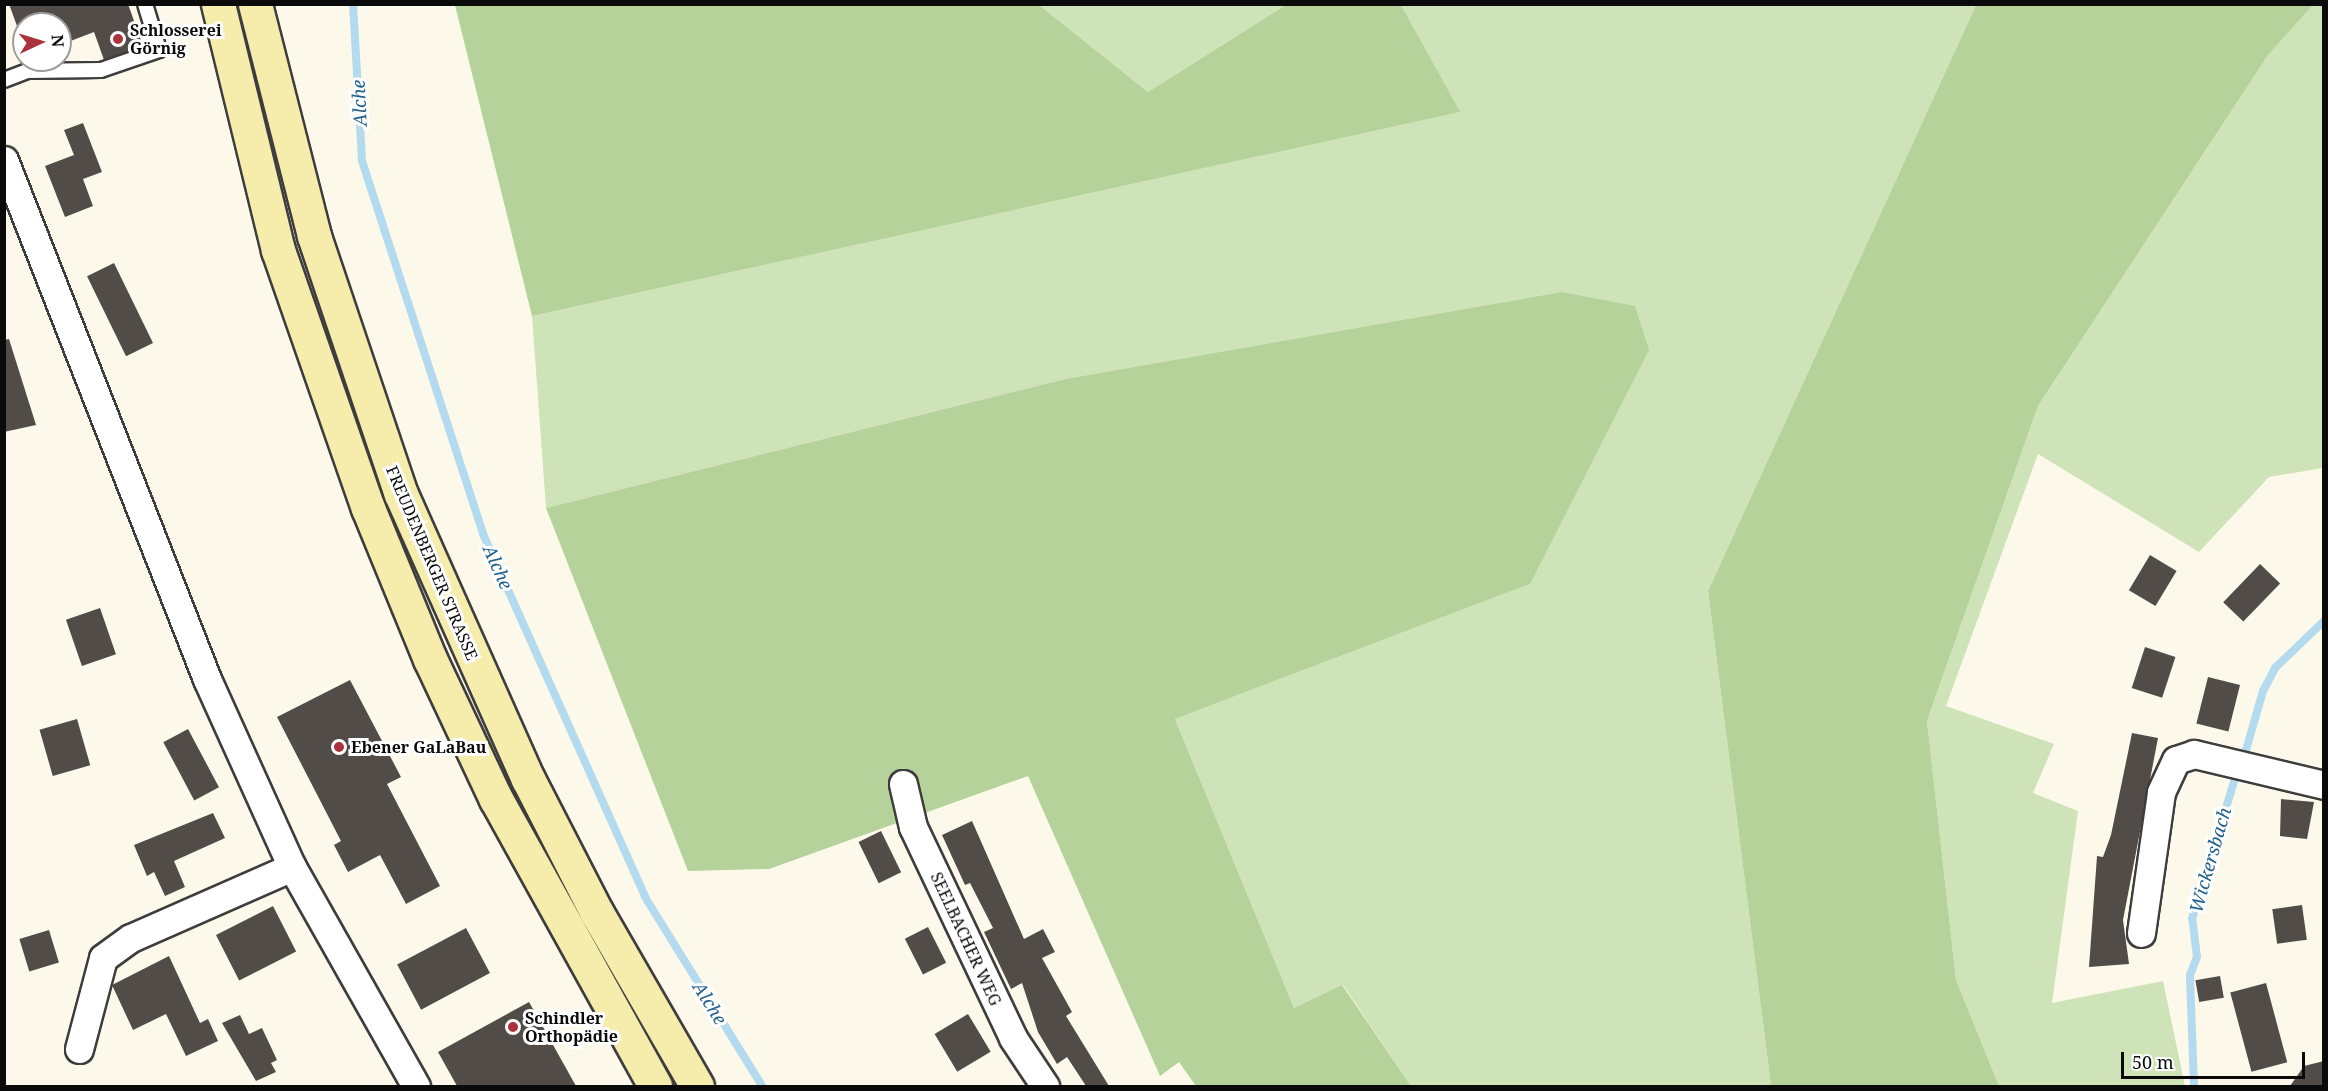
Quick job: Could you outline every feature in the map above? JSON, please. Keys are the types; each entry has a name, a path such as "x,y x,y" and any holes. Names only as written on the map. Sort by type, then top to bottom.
{"main road":[{"path":"218,4 279,250 368,508 430,659 496,799 655,1086"},
{"name":"FREUDENBERGER STRASSE","path":"255,4 318,247 401,494 528,779 597,913 697,1086"}],"street":[{"path":"4,160 207,679 292,867 416,1086"},
{"path":"2141,933 2161,792 2176,760 2194,754 2324,785"},
{"name":"SEELBACHER WEG","path":"903,784 918,837 1013,1038 1045,1086"},
{"path":"79,1049 103,958 131,939 292,867"}],"lane":[{"path":"4,80 27,71 102,70 159,50 145,4"}],"green space":[{"path":"455,5 1039,5 1148,92 1286,5 1401,5 1460,112 532,316"},
{"path":"1039,5 1286,5 1148,92"},
{"path":"1401,5 1976,5 1708,591 1771,1086 1411,1086 1343,985 1294,1008 1175,719 1530,584 1561,292 1065,379 546,508 532,316 1459,112"},
{"path":"1976,5 2313,5 2268,55 2038,406 1927,721 1956,980 1999,1086 1771,1086 1708,591"},
{"path":"2313,5 2323,5 2323,468 2269,477 2199,552 2038,454 1946,706 2054,744 2033,793 2078,811 2052,1003 2163,981 2185,1086 1999,1086 1956,980 1927,721 2038,406 2268,55"},
{"path":"1561,292 1635,306 1649,350 1530,584 1175,719 1294,1008 1342,985 1411,1086 1196,1086 1179,1062 1160,1076 1028,776 769,869 688,871 546,508 1065,379"}],"building":[{"name":"Schlosserei Görnig","path":"9,4 128,4 143,46 104,60 94,32 72,40 72,12 12,12"},
{"path":"83,123 102,172 83,179 93,206 65,217 45,166 74,155 64,130"},
{"path":"114,263 153,343 126,356 87,276"},
{"path":"9,339 36,425 4,432 4,340"},
{"path":"2150,555 2177,571 2155,606 2129,590"},
{"path":"2260,564 2280,583 2243,622 2223,602"},
{"path":"100,608 116,654 82,666 66,620"},
{"path":"2145,647 2175,657 2162,698 2132,688"},
{"path":"2208,677 2240,685 2228,732 2196,724"},
{"path":"350,680 401,777 387,784 440,886 406,904 380,855 348,872 334,845 341,841 277,717"},
{"path":"77,719 90,765 53,776 40,730"},
{"path":"188,729 219,787 194,800 163,742"},
{"path":"2132,733 2158,738 2123,920 2129,964 2089,967 2097,856 2103,857 2111,835"},
{"path":"2281,799 2314,802 2307,839 2280,836"},
{"path":"213,813 225,838 174,861 185,887 165,896 154,872 147,876 134,845"},
{"path":"972,821 1024,939 1043,929 1055,952 1042,958 1072,1012 1066,1016 1109,1086 1086,1086 1067,1057 1057,1064 1038,1032 1022,983 1011,989 984,932 993,928 970,883 965,885 942,835"},
{"path":"881,831 901,872 879,883 859,842"},
{"path":"2302,905 2307,940 2277,944 2272,909"},
{"path":"273,906 296,951 239,980 216,935"},
{"path":"928,927 946,963 923,974 905,939"},
{"path":"466,928 490,973 421,1010 397,965"},
{"path":"49,930 59,963 29,972 19,939"},
{"path":"169,956 200,1023 208,1019 218,1041 186,1056 166,1014 133,1030 112,985"},
{"path":"2220,976 2224,998 2199,1002 2195,980"},
{"path":"2266,983 2287,1062 2251,1072 2230,993"},
{"name":"Schindler Orthopädie","path":"529,1002 576,1086 457,1086 438,1052"},
{"path":"968,1014 991,1052 957,1072 935,1034"},
{"path":"240,1015 249,1034 262,1028 277,1060 271,1063 276,1072 256,1081 222,1023"},
{"path":"2324,1061 2324,1086 2290,1086 2304,1066"}],"waterway":[{"name":"Alche","path":"353,4 362,161 483,534 645,897 762,1086"},
{"name":"Wickersbach","path":"2246,750 2263,691 2275,668 2324,621"},
{"name":"Wickersbach","path":"2194,1086 2190,975 2197,957 2192,919 2235,778"}],"place":[{"name":"Schlosserei Görnig","path":"118,39"},
{"name":"Ebener GaLaBau","path":"339,747"},
{"name":"Schindler Orthopädie","path":"513,1027"}]}
